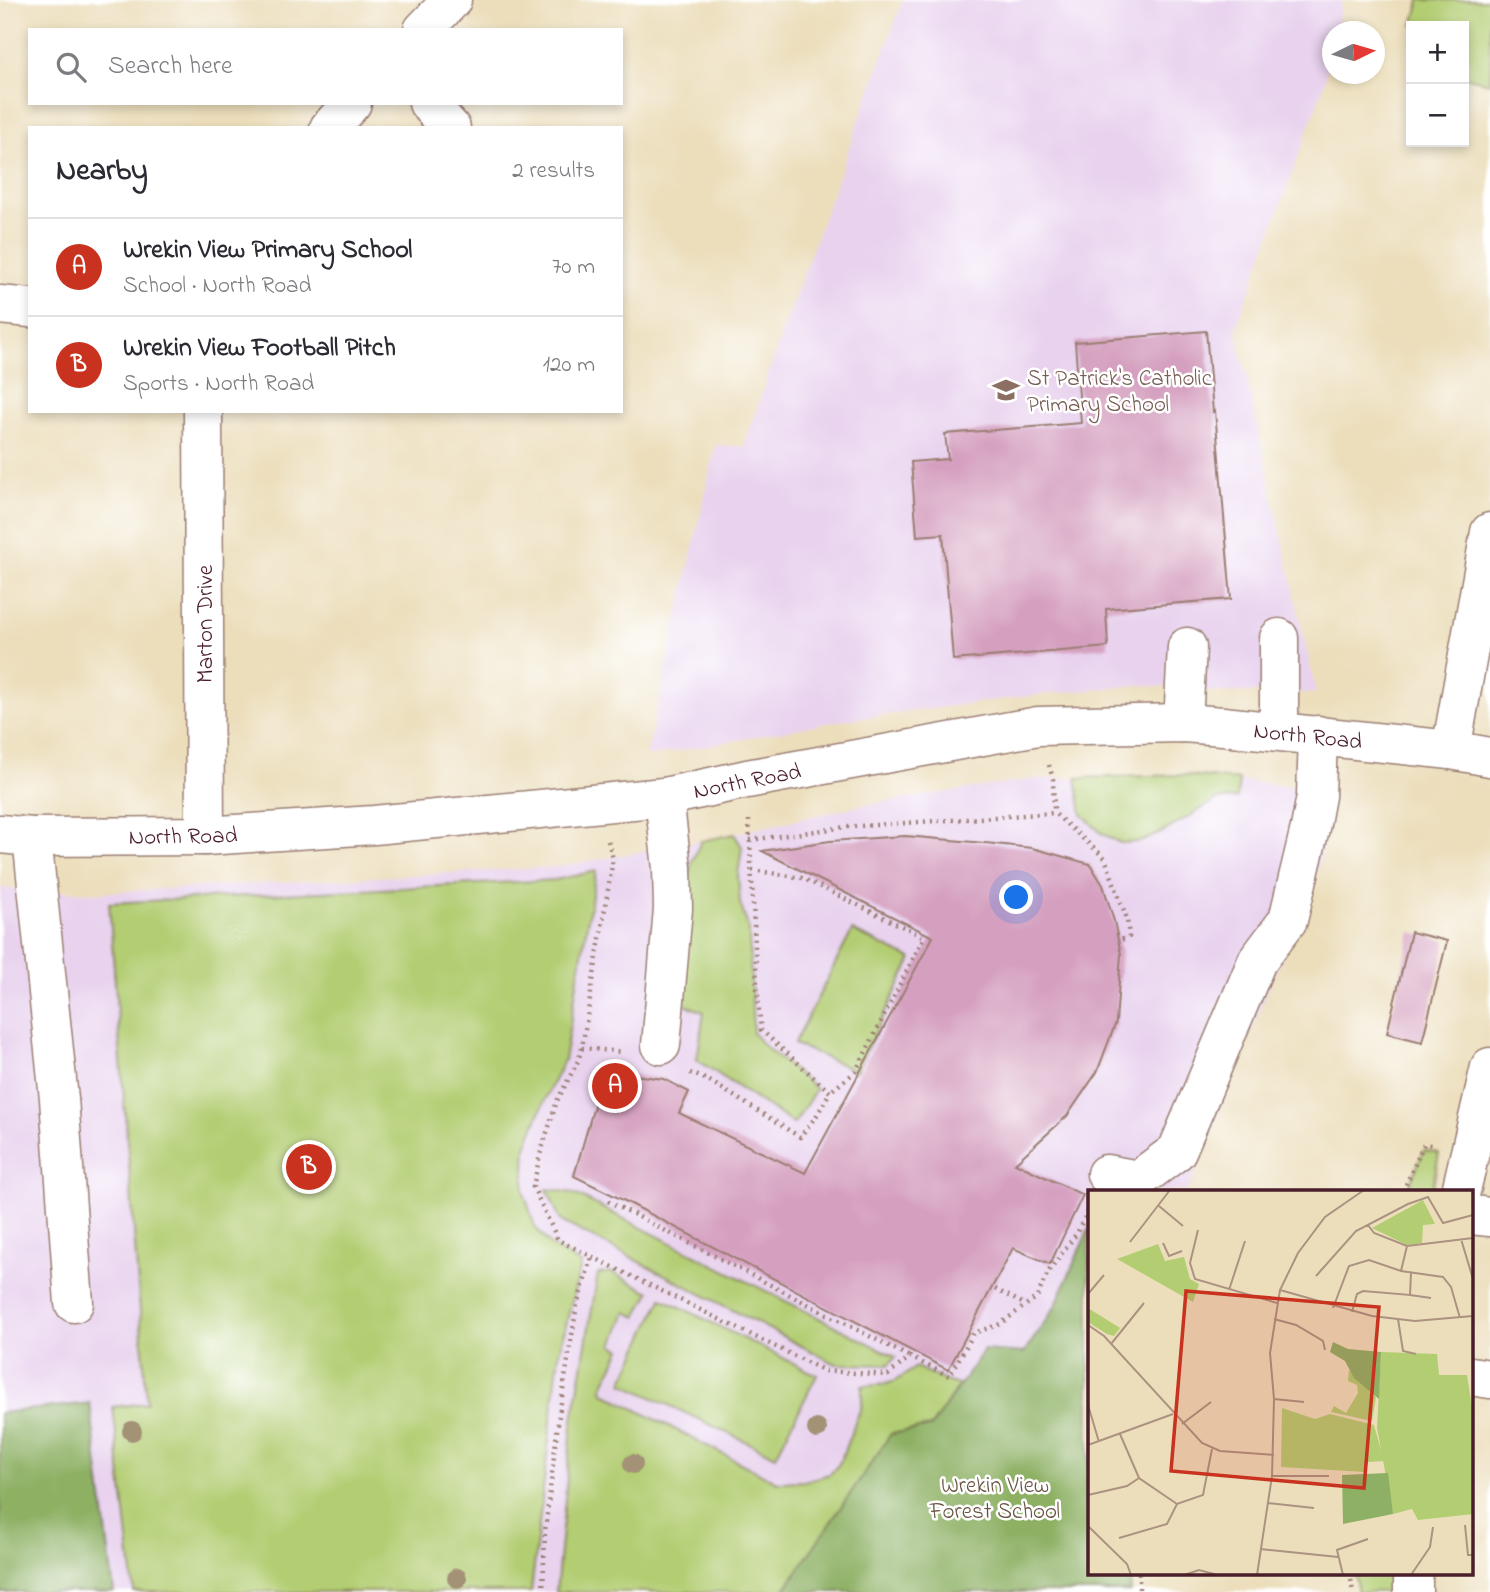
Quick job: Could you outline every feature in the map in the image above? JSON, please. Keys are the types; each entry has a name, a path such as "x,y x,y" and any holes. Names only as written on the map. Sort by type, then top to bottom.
{"street":[{"path":"425,28 452,0"},
{"path":"331,126 350,105"},
{"path":"430,105 449,126"},
{"path":"0,305 28,307"},
{"name":"Marton Drive","path":"203,413 205,836"},
{"path":"1451,750 1490,532"},
{"path":"1279,638 1279,731"},
{"path":"1183,723 1187,647"},
{"name":"North Road","path":"16,835 205,836 374,825 664,797 747,779 1038,726 1183,723 1318,735 1490,757"},
{"path":"1106,1174 1138,1180 1177,1152 1257,961 1288,920 1316,796 1318,735"},
{"path":"661,1045 673,909 672,868 664,797"},
{"path":"16,835 59,1099 74,1303"},
{"path":"1461,1190 1490,1067"},
{"path":"1472,1215 1490,1217"},
{"path":"1472,1376 1490,1379"},
{"path":"1413,1574 1413,1592"}],"path":[{"path":"747,779 761,1030 830,1092"},
{"path":"750,840 846,827 1054,813 1105,858 1127,919 1129,937 1118,940"},
{"path":"752,870 802,878 924,937 856,1071 830,1092 800,1137"},
{"path":"582,1048 557,1101 533,1187 558,1240 825,1371 888,1375 910,1357"},
{"path":"608,1201 949,1376 974,1333 1000,1324 1037,1297 1048,1272 1077,1233 1088,1210"},
{"path":"543,1592 545,1531 559,1415 577,1304 592,1257"},
{"path":"995,1289 1026,1305"},
{"path":"1139,1574 1139,1592"},
{"path":"1350,1574 1353,1592"}],"shaded area":[{"name":"St Patrick's Catholic Primary School","path":"903,0 1342,0 1338,21 1322,21 1324,85 1236,328 1316,693 1221,692 1142,685 1037,695 837,721 646,757 716,445 744,447 781,335"},
{"path":"1187,775 1334,791 1313,892 1271,982 1188,1190 1088,1190 1088,1574 1130,1574 1131,1592 114,1592 90,1404 0,1413 0,888 95,893 555,867 701,841 863,805 1034,779"}],"green space":[{"path":"1420,0 1490,0 1490,83 1469,78 1469,21 1414,21"},
{"path":"1187,775 1239,780 1237,798 1216,800 1163,832 1140,842 1120,843 1101,833 1082,814 1076,778"},
{"path":"734,834 742,847 738,875 740,903 749,930 753,1033 763,1045 816,1089 794,1124 697,1060 704,1012 678,1002 691,864 701,841"},
{"path":"596,871 564,1060 526,1147 524,1192 535,1227 551,1246 581,1264 559,1353 531,1592 134,1592 113,1407 147,1403 109,903 555,880"},
{"path":"852,931 912,959 856,1071 794,1044"},
{"path":"1424,1150 1439,1153 1432,1190 1407,1190"},
{"path":"547,1189 573,1193 896,1357 888,1365 836,1364 561,1221"},
{"name":"Wrekin View Forest School","path":"1088,1230 1088,1574 1130,1574 1131,1592 783,1592 891,1434 931,1427 984,1350 1024,1353 1055,1307"},
{"path":"611,1272 650,1292 637,1317 626,1312 613,1345 621,1349 602,1388 604,1393 777,1482 804,1481 830,1474 839,1464 862,1405 862,1386 891,1382 916,1367 959,1385 931,1427 891,1434 783,1592 556,1592 572,1426 598,1274"},
{"path":"662,1298 817,1375 776,1456 622,1383"},
{"path":"90,1403 114,1592 0,1592 0,1413"},
{"path":"1354,1574 1389,1574 1389,1592 1358,1592"}],"building":[{"path":"1206,331 1231,599 1106,609 1108,647 953,660 943,534 917,536 911,462 948,459 945,434 1081,423 1075,342"},
{"path":"905,836 1032,848 1090,864 1103,885 1121,954 1116,1022 1097,1072 1067,1116 1015,1163 1083,1195 1050,1264 1013,1248 948,1370 574,1176 604,1071 664,1079 689,1092 679,1113 805,1173 933,937 762,851 830,841"},
{"path":"1411,932 1447,941 1422,1042 1387,1033"}],"place":[{"name":"St Patrick's Catholic Primary School","path":"1006,390"},
{"name":"Wrekin View Primary School","path":"615,1086"},
{"name":"Wrekin View Football Pitch","path":"309,1167"}]}
